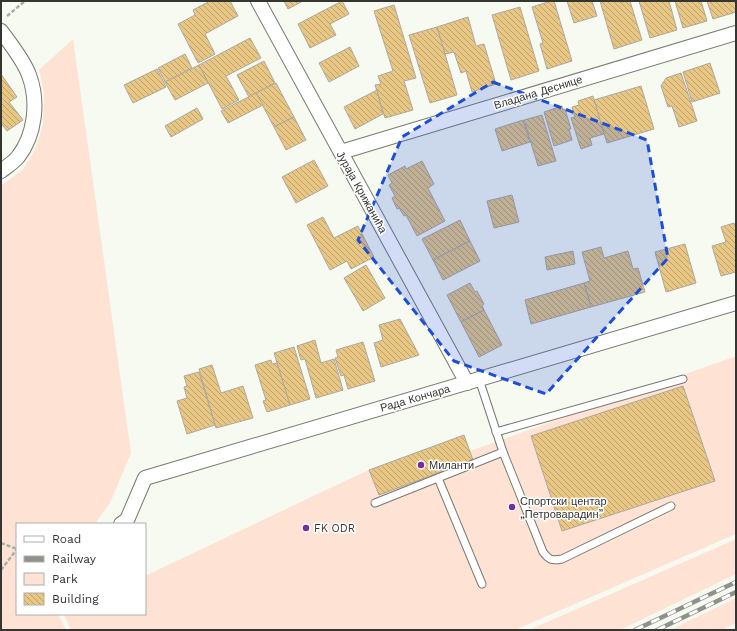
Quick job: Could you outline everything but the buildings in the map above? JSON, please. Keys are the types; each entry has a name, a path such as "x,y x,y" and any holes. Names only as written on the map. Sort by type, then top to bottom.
{"street":[{"name":"Јураја Крижанића","path":"258,1 341,152 473,381"},
{"path":"1,32 19,56 29,75 34,104 32,126 26,144 17,159 1,171"},
{"name":"Владана Деснице","path":"341,152 736,33"},
{"name":"Рада Кончара","path":"122,523 127,520 145,478 736,303"}],"lane":[{"path":"496,432 683,379"},
{"path":"473,381 496,432 543,552 550,559 562,559 671,506"},
{"path":"375,503 503,452"},
{"path":"438,478 482,584"}],"path":[{"path":"8,16 25,1"},
{"path":"1,543 16,549"},
{"path":"1,570 16,550"}],"highlighted area":[{"path":"493,82 647,140 668,258 546,394 454,361 358,240 402,137"}],"green space":[{"path":"73,39 131,453 110,503 96,523 16,523 16,615 58,615 66,630 1,630 1,186 23,169 35,150 43,124 44,93 39,70"},
{"name":"Спортски центар „Петроварадин”","path":"736,356 736,534 515,630 71,630 64,615 146,615 146,576 369,470 464,435 470,451"},
{"path":"736,539 736,574 620,630 529,630"},
{"path":"736,598 736,623 722,630 670,630"}],"railway":[{"path":"635,630 736,582"},
{"path":"657,630 736,592"}],"place":[{"name":"Миланти","path":"421,465"},
{"name":"Спортски центар „Петроварадин”","path":"512,507"},
{"name":"FK ODR","path":"306,528"}]}
